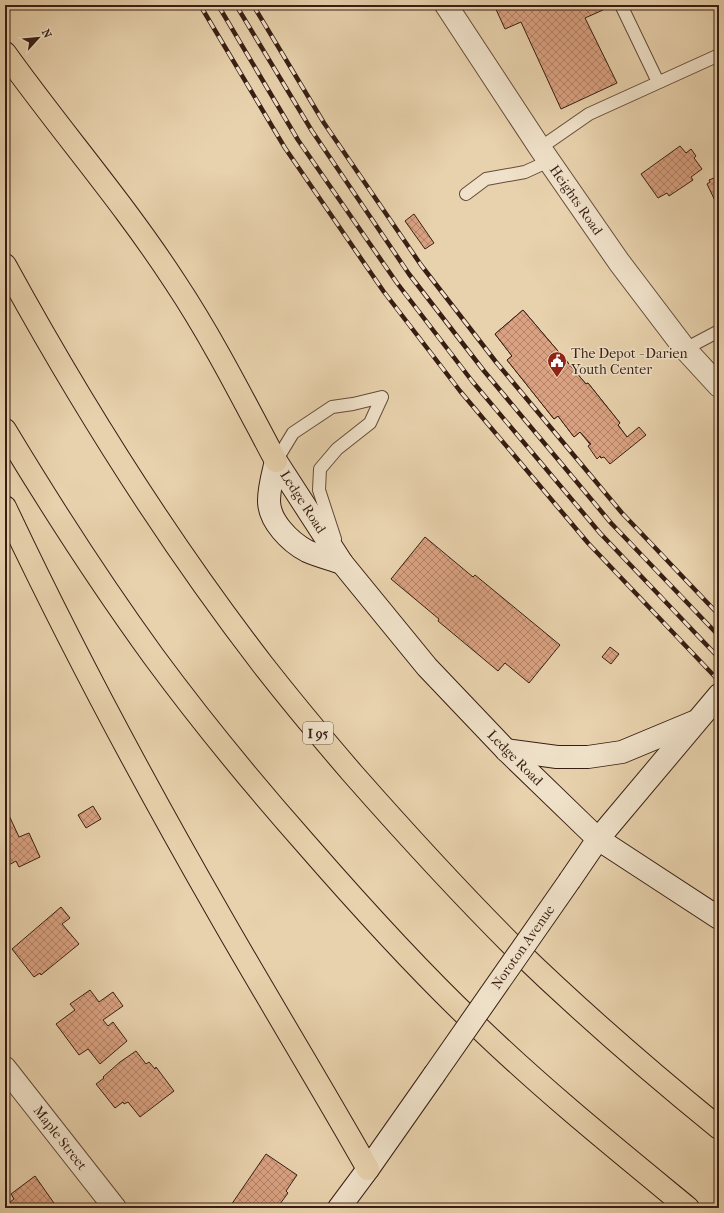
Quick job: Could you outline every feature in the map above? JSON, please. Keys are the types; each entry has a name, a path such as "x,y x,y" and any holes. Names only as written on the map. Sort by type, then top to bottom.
{"highway":[{"path":"5,53 70,141 152,247 176,282 216,350 276,461"},
{"name":"I 95","path":"5,265 43,334 93,419 146,501 201,582 263,665 322,738 452,884 515,948 591,1019 667,1086 719,1128"},
{"path":"5,430 39,487 78,547 154,658 276,810 340,884 474,1024 552,1094 688,1208"},
{"path":"5,508 135,763 220,916 368,1169"}],"main road":[{"name":"Heights Road","path":"446,5 545,155 619,262 686,349 719,386"},
{"name":"Ledge Road","path":"276,461 270,486 269,502 273,516 283,533 306,551 342,564"},
{"name":"Ledge Road","path":"276,461 342,564 428,667 506,750 598,839 719,918"},
{"name":"Noroton Avenue","path":"339,1208 434,1075 598,839 719,695"},
{"path":"506,750 557,757 588,756 622,752 697,721"},
{"name":"Maple Street","path":"5,1068 116,1208"}],"lane":[{"path":"621,5 658,82"},
{"path":"466,194 486,179 526,172 589,114 719,54"},
{"path":"686,349 719,331"},
{"path":"276,461 293,433 332,407 382,397 370,423 337,449 320,469 319,490 342,564"}],"building":[{"path":"494,5 580,5 581,8 588,5 601,5 603,10 585,18 617,83 561,109 521,22 505,29"},
{"path":"680,146 686,153 691,149 696,156 694,158 702,169 691,177 693,180 669,196 667,193 658,198 641,174"},
{"path":"719,176 719,209 707,184 710,182 709,180"},
{"path":"414,214 434,243 425,249 405,221"},
{"path":"523,310 586,384 588,383 620,423 618,425 627,437 601,458 580,432 574,437 558,416 554,419 507,360 512,356 495,334"},
{"path":"523,310 586,384 588,383 620,423 618,425 627,437 639,427 646,435 610,464 604,457 601,458 600,456 597,459 588,446 591,444 580,432 574,437 558,416 554,419 507,360 512,356 495,334"},
{"path":"425,537 473,577 475,575 560,645 529,683 505,663 498,671 438,621 439,619 391,579"},
{"path":"610,647 619,654 611,664 602,657"},
{"path":"93,806 101,819 86,828 78,815"},
{"path":"6,809 19,837 29,833 40,857 19,867 16,861 5,867"},
{"path":"61,907 70,918 62,924 79,944 41,975 40,973 34,977 12,949"},
{"path":"90,990 99,1002 113,992 123,1006 103,1020 108,1026 113,1022 127,1041 100,1064 88,1049 79,1055 56,1024 75,1010 70,1004"},
{"path":"136,1051 146,1064 149,1062 155,1069 156,1067 174,1091 140,1117 128,1102 124,1104 123,1102 115,1108 96,1084 120,1062"},
{"path":"266,1154 297,1175 286,1191 288,1193 277,1208 229,1208"},
{"path":"35,1176 56,1206 53,1208 5,1208 5,1206 14,1199 11,1194"}],"railway":[{"path":"200,5 285,148 384,292 460,391 588,543 719,681"},
{"path":"218,5 298,140 397,283 472,381 600,533 719,658"},
{"path":"236,5 312,131 409,274 484,371 611,523 719,636"},
{"path":"253,5 324,123 421,265 496,362 622,513 719,615"}],"place":[{"name":"The Depot - Darien Youth Center","path":"557,378"}]}
